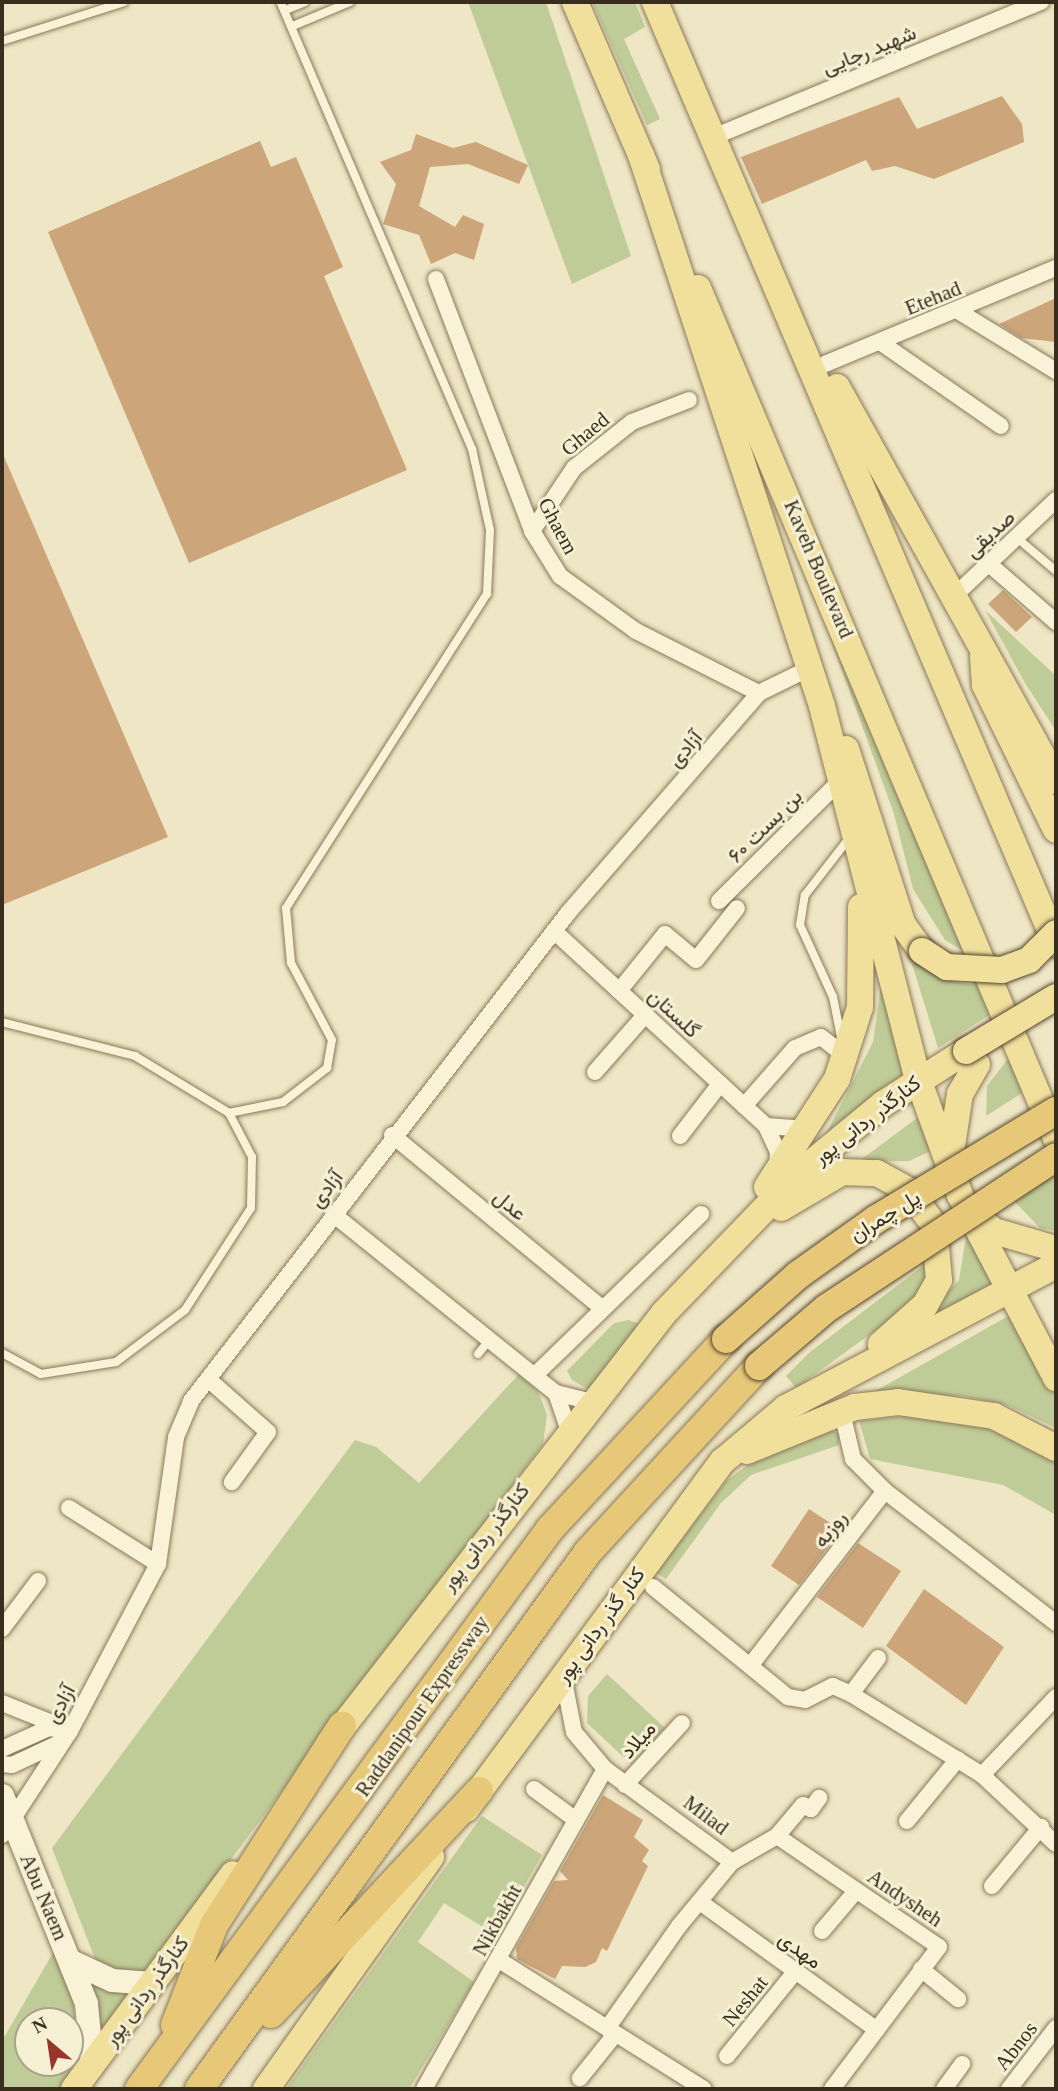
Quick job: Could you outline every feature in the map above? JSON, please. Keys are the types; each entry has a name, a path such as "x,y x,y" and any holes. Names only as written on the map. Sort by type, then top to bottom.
{"highway":[{"name":"پل چمران","path":"726,1339 798,1275 875,1220 1056,1111"},
{"name":"پل چمران","path":"759,1366 827,1308 1056,1157"},
{"name":"Raddanipour Expressway","path":"139,2089 550,1529 726,1339"},
{"name":"Raddanipour Expressway","path":"200,2088 588,1552 759,1366"},
{"path":"162,2057 214,1925 342,1726"},
{"path":"200,2088 479,1791"}],"main road":[{"name":"Kaveh Boulevard","path":"575,2 1056,1138"},
{"path":"655,2 1056,944"},
{"path":"641,155 810,668 918,1079 965,1206 1008,1292 1056,1378"},
{"path":"771,270 825,364 983,657 1003,675 1056,781"},
{"path":"983,657 985,685 1056,830"},
{"path":"810,668 863,786 904,925 922,951 947,967 1002,971 1029,960 1056,933"},
{"path":"1012,697 1056,745"},
{"path":"664,1312 777,1173 807,1129 845,1055 860,1007 865,945 855,831"},
{"path":"949,1166 960,1094 972,1058 1016,1021 1053,1000"},
{"name":"کنارگذر ردانی پور","path":"74,2089 342,1726 664,1312 798,1174 918,1079 972,1058"},
{"path":"664,1312 796,1195 842,1172 877,1173 909,1191 934,1224 941,1257 925,1305 903,1329 786,1408"},
{"path":"965,1206 994,1231 1050,1260"},
{"name":"کنار گذر ردانی پور","path":"266,2089 479,1791 723,1461 786,1408 1008,1292 1050,1260"},
{"path":"723,1461 842,1412 898,1402 947,1406 993,1416 1056,1448"},
{"name":"Abu Naem","path":"2,1795 7,1829 71,1961 86,2003 92,2066"},
{"name":"Abu Naem","path":"71,1961 112,1980 152,1983"}],"street":[{"name":"شهید رجایی","path":"713,137 1041,2"},
{"name":"Etehad","path":"825,364 1056,268"},
{"name":"Ghaem","path":"436,279 532,531 560,576 636,631 759,693"},
{"path":"958,311 1056,371"},
{"path":"880,342 1001,426"},
{"name":"Ghaed","path":"532,531 573,468 632,422 689,400"},
{"name":"صدیقی","path":"951,598 1056,500"},
{"path":"989,564 1056,622"},
{"name":"آزادی","path":"7,1829 70,1731 158,1564 176,1437 208,1379 392,1135 554,931 759,693 810,668"},
{"name":"بن بست ۶۰","path":"719,901 841,780"},
{"path":"619,991 665,934 696,960 737,908"},
{"name":"گلستان","path":"554,931 766,1126"},
{"path":"596,1072 645,1015"},
{"path":"744,1106 795,1048 821,1037 845,1055"},
{"path":"680,1136 720,1084"},
{"path":"777,1173 778,1152 766,1126 807,1129"},
{"name":"عدل","path":"392,1135 601,1307"},
{"path":"333,1214 556,1392 592,1402"},
{"path":"536,1374 601,1307 701,1214"},
{"path":"208,1379 268,1432 232,1482"},
{"path":"556,1392 569,1431"},
{"path":"842,1412 853,1459 885,1491 1056,1623"},
{"name":"روزبه","path":"750,1666 885,1491"},
{"path":"69,1508 158,1564"},
{"path":"2,1629 38,1581"},
{"path":"653,1587 788,1697 805,1700 833,1686 851,1693 982,1775 1041,1827 1056,1844"},
{"path":"851,1693 878,1658"},
{"name":"Milad","path":"563,1676 574,1732 605,1769 732,1862 608,2027 613,2037 580,2078"},
{"path":"982,1775 1056,1697"},
{"path":"2,1703 70,1731"},
{"name":"میلاد","path":"625,1785 682,1723"},
{"path":"2,1749 49,1728 70,1731"},
{"path":"2,1764 53,1749 70,1731"},
{"path":"907,1821 958,1759"},
{"name":"Nikbakht","path":"424,2089 605,1769"},
{"path":"534,1789 576,1820"},
{"path":"732,1862 777,1836 803,1805 811,1809 819,1798"},
{"path":"992,1886 1041,1827"},
{"name":"Andysheh","path":"777,1836 939,1948 832,2089"},
{"path":"822,1931 856,1891"},
{"name":"مهدی","path":"700,1902 877,2031"},
{"path":"499,1959 701,2088"},
{"path":"921,1969 958,1998"},
{"name":"Neshat","path":"727,2056 795,1972"},
{"name":"Abnos","path":"1009,2089 1056,2028"},
{"path":"951,2088 962,2064"}],"lane":[{"path":"2,41 124,2"},
{"path":"229,1113 283,1102 327,1068 332,1040 291,963 286,908 435,684 487,594 488,581 490,530 472,449 295,25 288,9 280,2"},
{"path":"288,9 304,2"},
{"path":"295,25 350,2"},
{"path":"1017,538 1056,571"},
{"path":"845,1055 834,997 800,925 805,894 855,831"},
{"path":"2,1022 135,1056 229,1113 252,1157 251,1208 185,1310 116,1362 41,1374 2,1353"},
{"path":"478,1354 490,1339"}],"green space":[{"path":"468,2 546,2 631,256 572,284"},
{"path":"592,2 635,2 645,27 624,39 660,119 647,125"},
{"path":"781,502 972,956 945,940 913,889 894,814"},
{"path":"985,610 1056,676 1056,731 1025,683"},
{"path":"923,960 954,982 978,985 991,1014 938,1048 912,964"},
{"path":"882,978 906,1072 827,1132 873,1042"},
{"path":"1010,1056 1025,1091 986,1116 987,1086"},
{"path":"917,1118 931,1151 909,1161 858,1162"},
{"path":"1056,1174 1056,1231 1040,1228 1013,1200"},
{"path":"967,1231 994,1282 907,1335 959,1280"},
{"path":"932,1259 916,1301 796,1388 786,1376 810,1352"},
{"path":"1010,1315 1056,1394 1056,1428 1007,1405 962,1396 872,1393"},
{"path":"629,1320 642,1325 591,1391 572,1380 567,1371 614,1323"},
{"path":"519,1374 538,1391 547,1415 543,1444 147,1971 123,1974 97,1964 52,1848 355,1440 376,1447 419,1483"},
{"path":"912,1415 972,1423 1033,1444 1056,1460 1056,1515 1003,1485 870,1459 859,1421"},
{"path":"826,1427 839,1434 839,1445 751,1475 721,1503 666,1579 656,1573 726,1481 754,1460"},
{"path":"607,1674 665,1728 631,1764 587,1723 588,1696"},
{"path":"482,1816 542,1855 496,1935 444,1903 418,1942 474,1982 409,2089 286,2089"},
{"path":"54,1951 72,1994 73,2007 22,2007"},
{"path":"81,1971 100,1987 135,1996 98,2044 96,1999"},
{"path":"14,2020 14,2077 72,2077 63,2089 2,2089 2,2041"}],"building":[{"path":"1002,96 1022,124 1024,142 934,179 895,166 872,171 866,160 762,204 741,157 899,97 917,129"},
{"path":"416,134 453,148 476,142 528,165 519,184 468,164 430,167 419,206 455,227 463,215 484,224 474,260 455,253 431,264 419,235 383,224 396,184 380,162 411,150"},
{"path":"260,141 271,167 296,157 343,267 324,276 407,470 189,563 48,232"},
{"path":"1056,298 1056,342 1021,338 999,324"},
{"path":"2,452 168,837 2,905"},
{"path":"1003,590 1032,617 1016,632 988,604"},
{"path":"809,1509 841,1530 799,1585 771,1566"},
{"path":"858,1543 901,1571 863,1628 817,1597"},
{"path":"924,1589 1004,1647 966,1705 886,1646"},
{"path":"603,1795 643,1820 634,1837 649,1850 642,1861 648,1866 607,1951 602,1948 596,1962 585,1967 562,1966 555,1979 517,1959 516,1948 554,1881 568,1880 560,1871"}]}
